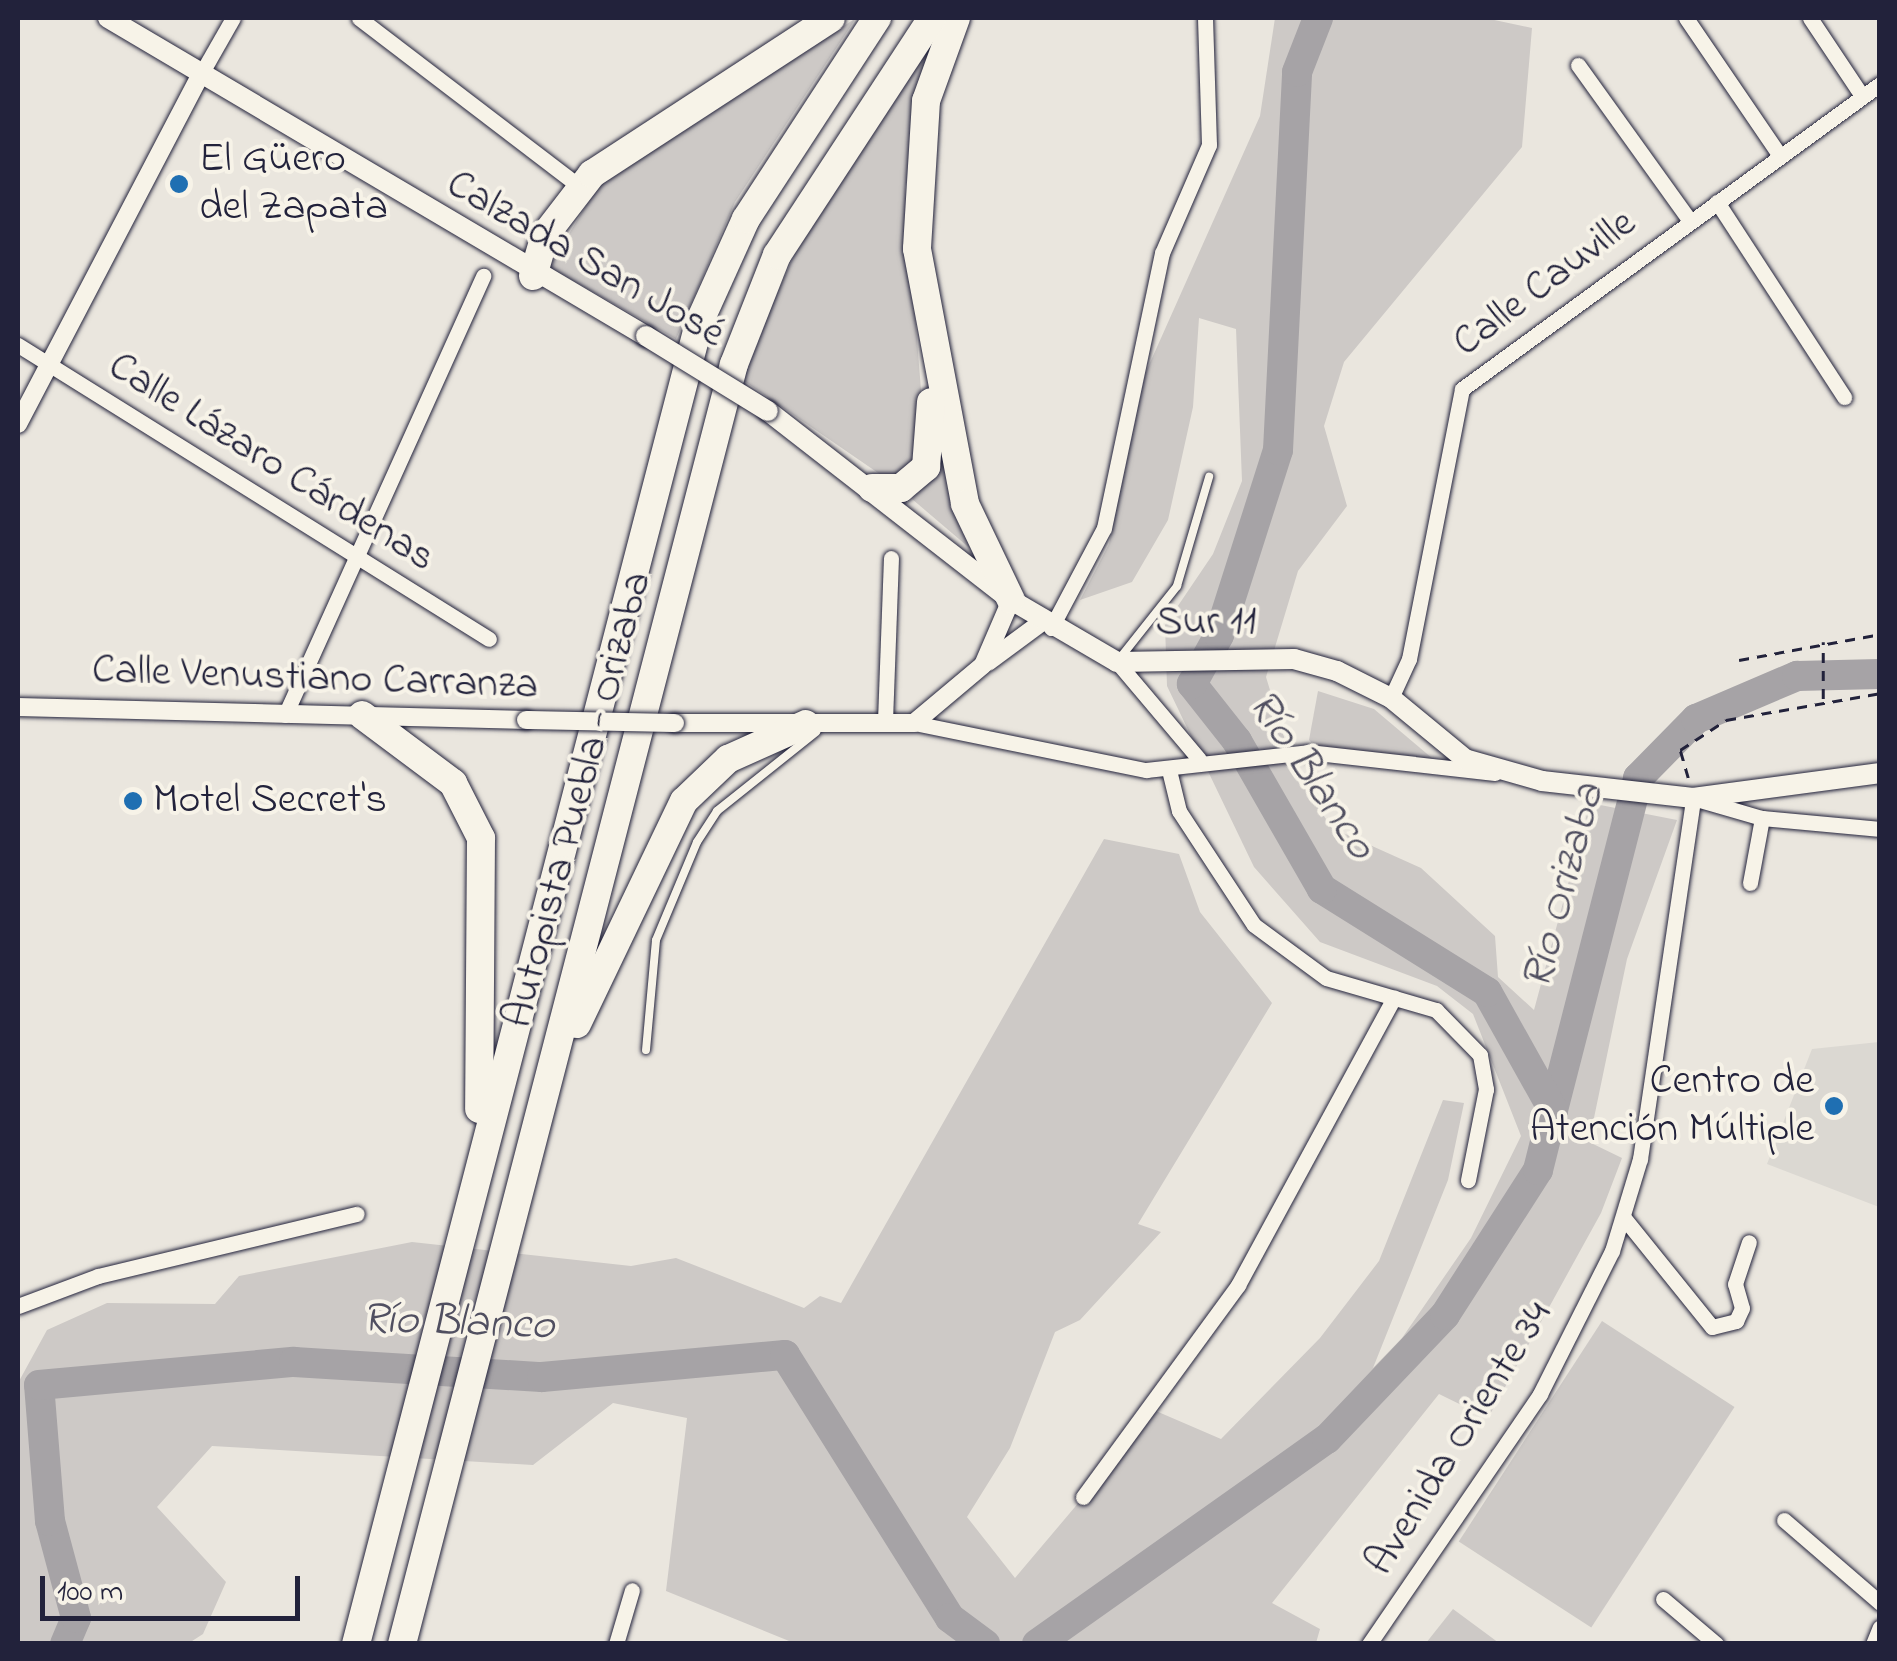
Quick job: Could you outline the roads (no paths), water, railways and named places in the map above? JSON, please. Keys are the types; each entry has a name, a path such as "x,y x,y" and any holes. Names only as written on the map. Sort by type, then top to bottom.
{"highway":[{"path":"534,276 545,235 579,186 832,18"},
{"name":"Autopista Puebla - Orizaba","path":"356,1644 698,323 746,219 877,18"},
{"name":"Autopista Puebla - Orizaba","path":"402,1644 734,364 777,255 932,18"},
{"path":"872,488 908,485 930,452 916,164 926,101 956,18"},
{"path":"921,285 965,504 1012,600"},
{"path":"362,715 452,783 481,838 486,1027 472,1189"},
{"path":"524,1166 586,998 684,802 728,759 816,723"}],"main road":[{"name":"Calzada San José","path":"108,18 534,276 646,336 768,411"},
{"name":"Sur 11","path":"768,411 1012,600 1047,625 1118,662 1294,659 1391,698 1465,758 1506,773 1602,788 1692,798 1880,772"}],"street":[{"path":"18,424 233,18"},
{"path":"359,18 579,186"},
{"path":"914,723 983,665 1047,625 1104,528 1162,253 1209,144 1205,18"},
{"path":"1686,18 1780,156"},
{"path":"1810,18 1862,96"},
{"path":"1578,65 1690,221"},
{"name":"Calle Cauville","path":"1391,698 1409,659 1462,389 1880,84"},
{"path":"1716,202 1844,397"},
{"path":"285,715 483,276"},
{"name":"Calle Lázaro Cárdenas","path":"18,345 357,562 489,639"},
{"path":"885,721 890,558"},
{"path":"983,665 1012,600"},
{"path":"1118,662 1201,759"},
{"name":"Calle Venustiano Carranza","path":"18,707 675,723 885,721 1170,770"},
{"path":"1468,1180 1486,1089 1480,1055 1436,1010 1326,978 1254,925 1180,811 1170,770 1201,759 1282,752 1506,773"},
{"path":"1692,798 1762,818 1880,829"},
{"name":"Avenida Oriente 34","path":"1369,1644 1540,1394 1624,1218 1670,990 1692,798"},
{"path":"1750,883 1762,818"},
{"path":"1083,1497 1238,1285 1394,998"},
{"path":"18,1306 98,1276 357,1214"},
{"path":"1624,1218 1712,1327 1736,1320 1742,1308 1735,1284 1749,1242"},
{"path":"1784,1520 1880,1603"},
{"path":"616,1644 632,1590"},
{"path":"1663,1598 1716,1644"},
{"path":"1874,1644 1880,1626"}],"lane":[{"path":"1118,662 1177,586 1208,477"},
{"path":"646,1050 656,940 696,842 717,811 787,762 816,723"}],"waterway":[{"name":"Río Blanco","path":"1037,1644 1327,1439 1445,1315 1538,1170 1553,1110 1487,992 1322,889 1237,741 1192,684 1219,635 1278,450 1297,72 1318,18"},
{"name":"Río Orizaba","path":"1553,1110 1638,778 1696,719 1797,676 1880,674"},
{"name":"Río Blanco","path":"65,1644 76,1618 50,1521 39,1385 294,1362 542,1377 785,1355 950,1618 985,1644"}],"place":[{"name":"El Güero del Zapata","path":"179,184"},
{"name":"Motel Secret's","path":"133,801"},
{"name":"Centro de Atención Múltiple","path":"1834,1106"}]}
